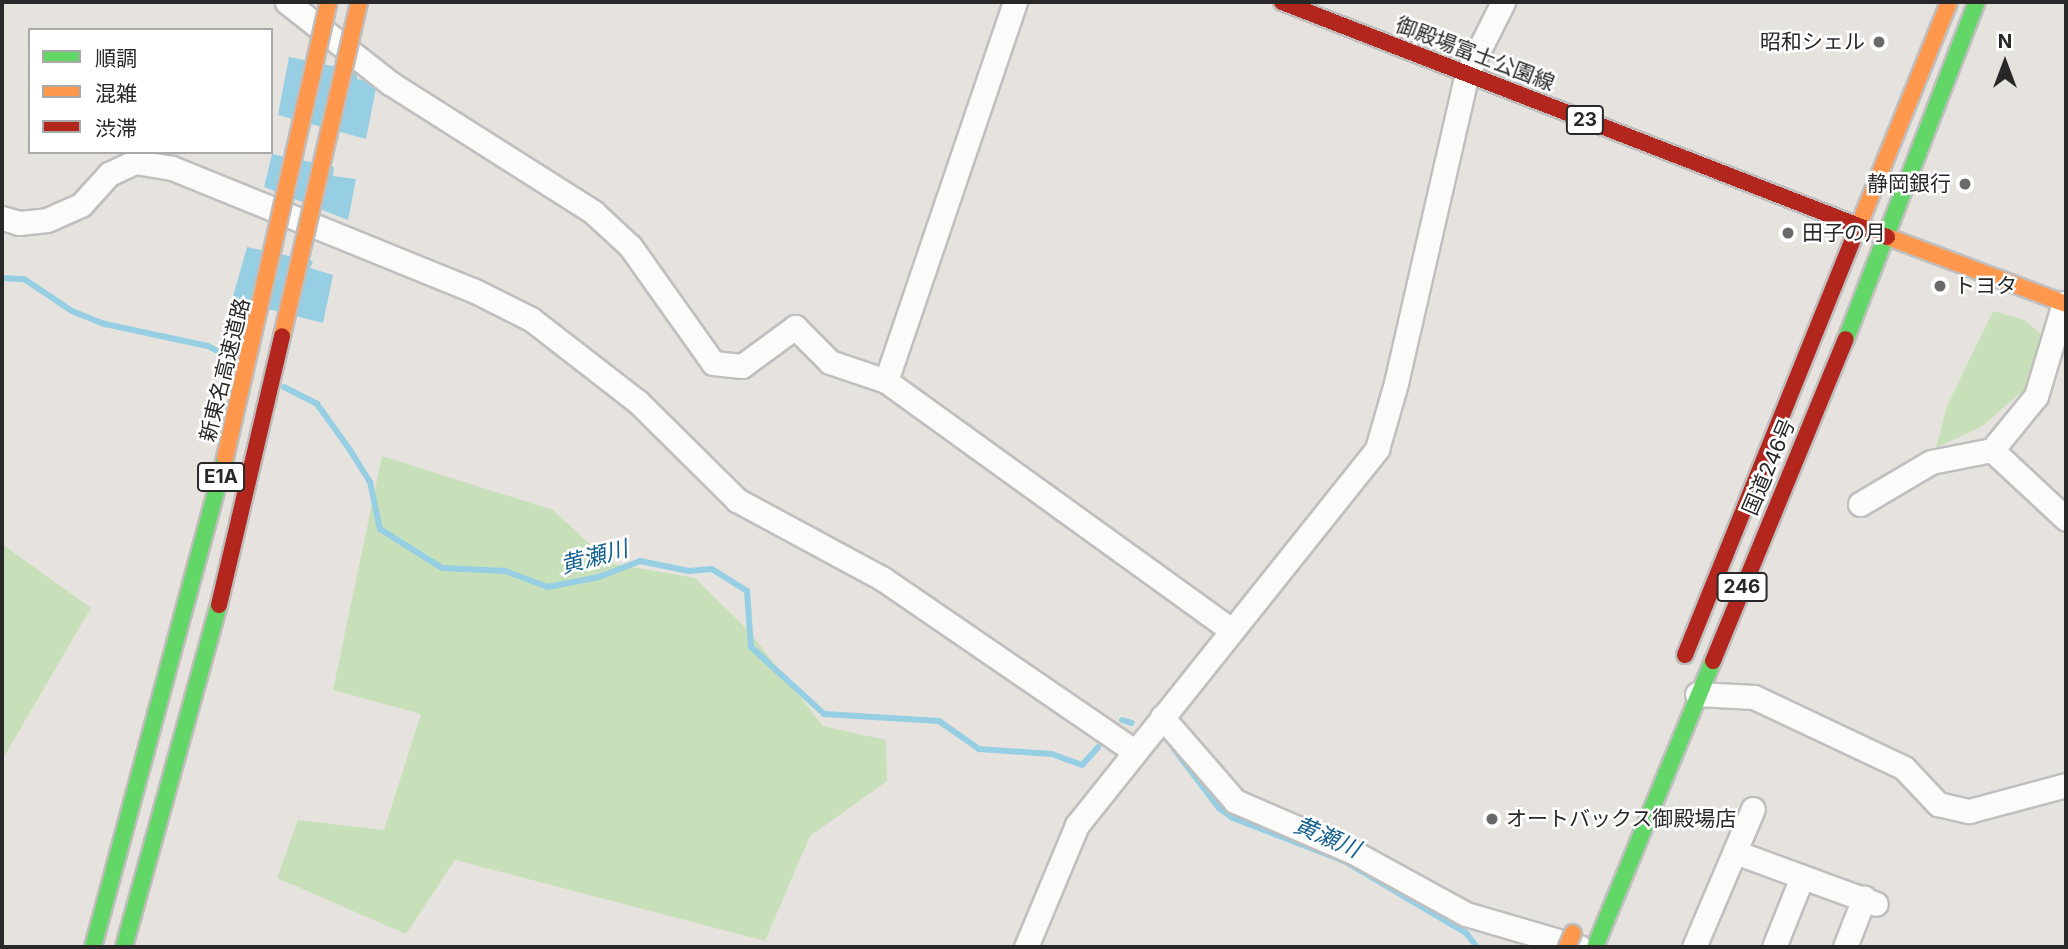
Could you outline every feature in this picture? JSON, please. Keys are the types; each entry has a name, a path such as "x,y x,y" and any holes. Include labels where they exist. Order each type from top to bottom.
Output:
{"main road":[{"name":"新東名高速道路","path":"93,947 240,403 329,2"},
{"name":"E1A","path":"124,947 205,665 359,2"},
{"name":"御殿場富士公園線","path":"1282,2 2065,303"},
{"name":"国道246号","path":"1681,666 1949,2"},
{"name":"国道246号","path":"1582,939 1698,694 1888,237 1977,2"}],"street":[{"path":"287,2 390,83 593,212 631,246 713,363 742,366 794,327 830,362 886,381 1231,630"},
{"path":"886,381 1015,2"},
{"path":"1026,947 1077,825 1133,751 1377,449 1396,383 1467,74 1503,2"},
{"path":"2,218 19,223 47,220 81,205 108,174 135,162 172,168 473,290 531,319 638,402 737,500 883,579 1133,751"},
{"path":"1860,504 1931,462 1992,450 2036,397 2065,303"},
{"path":"1992,450 2066,519"},
{"path":"1698,694 1754,697 1903,768 1938,804 1969,811 2066,785"},
{"path":"1162,717 1235,801 1353,852 1466,914 1582,939"},
{"path":"1694,947 1753,809"},
{"path":"1735,852 1870,901 1845,947"},
{"path":"1774,947 1802,877"}],"green space":[{"path":"1993,311 2024,320 2047,339 2032,383 1981,427 1936,448 1947,406"},
{"path":"382,456 553,510 610,563 695,578 748,630 823,726 886,740 887,781 810,836 765,941 455,860 406,934 277,878 298,820 384,830 421,714 333,690"},
{"path":"2,544 91,608 2,760"}],"water":[{"path":"289,57 357,71 357,79 377,83 366,139 278,115"},
{"path":"272,154 334,167 333,176 356,179 348,220 264,187"},
{"path":"247,247 313,261 310,268 333,275 323,323 232,300"}],"waterway":[{"name":"黄瀬川","path":"2,278 24,279 72,311 105,324 208,346 237,362"},
{"name":"黄瀬川","path":"284,387 317,404 350,450 370,482 380,529 442,568 505,571 548,587 599,577 640,561 689,571 712,569 747,591 751,647 824,714 939,721 979,749 1052,754 1082,765 1098,747"},
{"name":"黄瀬川","path":"1122,720 1132,723"},
{"name":"黄瀬川","path":"1174,749 1219,808 1233,818 1344,861 1466,933 1477,947"}],"traffic: fast":[{"path":"1846,339 1977,2"},
{"path":"93,947 225,458"},
{"path":"124,947 219,605"},
{"path":"1595,947 1713,661"}],"traffic: slow":[{"path":"225,458 329,2"},
{"path":"282,336 359,2"},
{"path":"1855,235 1949,2"},
{"path":"1888,237 2066,304"},
{"path":"1567,947 1573,933"}],"traffic: jam":[{"path":"1282,2 1887,237"},
{"path":"1685,655 1855,235"},
{"path":"219,605 282,336"},
{"path":"1713,661 1846,339"}],"place":[{"name":"昭和シェル","path":"1879,42"},
{"name":"静岡銀行","path":"1965,184"},
{"name":"田子の月","path":"1788,233"},
{"name":"トヨタ","path":"1940,286"},
{"name":"オートバックス御殿場店","path":"1492,819"}]}
